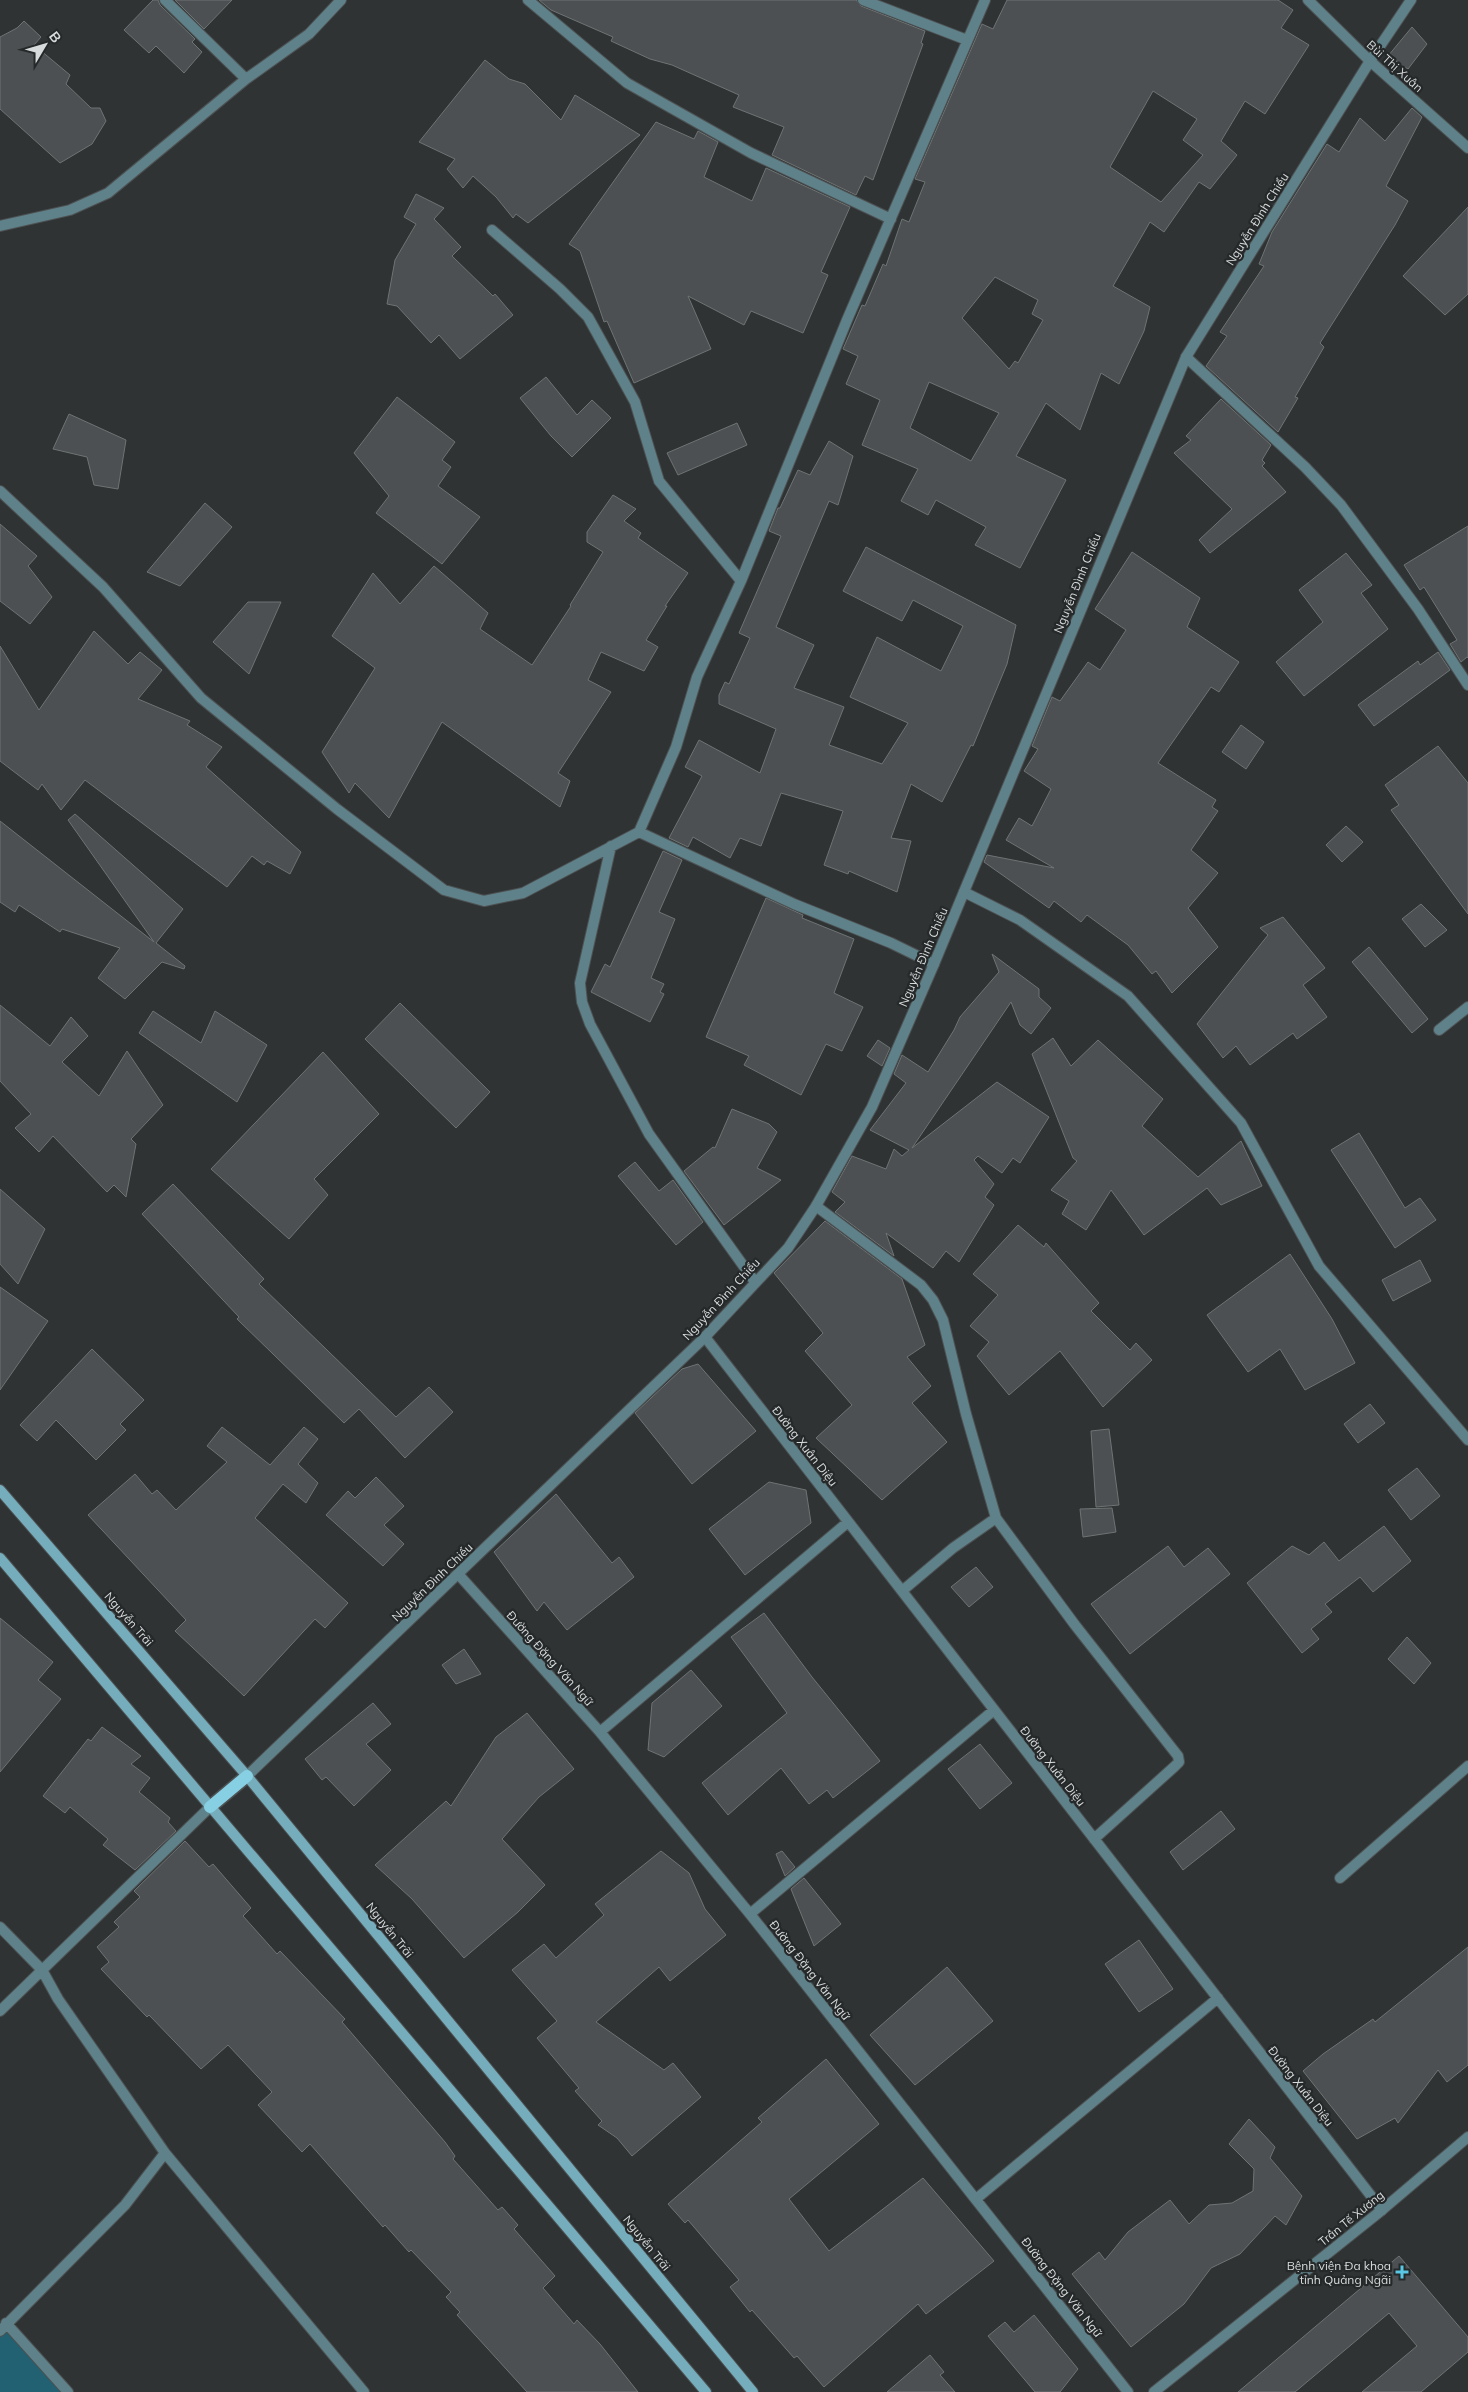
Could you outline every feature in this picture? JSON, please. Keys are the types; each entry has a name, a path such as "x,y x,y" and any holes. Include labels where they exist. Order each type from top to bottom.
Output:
{"main road":[{"name":"Nguyễn Trãi","path":"0,1490 247,1776 753,2392"},
{"path":"0,1558 706,2392"},
{"path":"210,1807 247,1776"}],"street":[{"path":"165,0 246,79"},
{"path":"0,226 70,210 108,193 246,79 309,34 340,0"},
{"path":"528,0 627,83 751,153 891,218"},
{"path":"863,0 967,40"},
{"path":"0,491 103,587 201,698 337,810 444,890 484,900 523,893 639,832 676,747 697,677 741,581 847,320 986,0"},
{"name":"Bùi Thị Xuân","path":"1308,0 1370,61 1468,148"},
{"name":"Nguyễn Đình Chiểu","path":"247,1776 705,1337 788,1248 816,1206 872,1107 934,964 1186,357 1370,61 1411,0"},
{"path":"492,230 560,289 588,317 634,402 659,481 741,581"},
{"path":"1186,357 1305,467 1341,505 1418,610 1468,685"},
{"path":"639,832 794,904 891,943 934,964"},
{"path":"611,846 580,983 582,1002 590,1024 649,1134 755,1282"},
{"path":"964,892 1020,920 1128,996 1241,1122 1319,1266 1468,1440"},
{"path":"1439,1030 1468,1007"},
{"path":"816,1206 921,1285 933,1300 943,1320 966,1414 996,1518 1075,1625 1178,1756 1179,1762 1174,1768 1094,1839"},
{"name":"Đường Xuân Diệu","path":"705,1337 1382,2210"},
{"path":"902,1591 953,1548 996,1518"},
{"path":"600,1732 848,1522"},
{"name":"Đường Đặng Văn Ngữ","path":"458,1575 600,1732 750,1914 1128,2392"},
{"path":"750,1914 994,1710"},
{"path":"1340,1878 1468,1766"},
{"path":"0,2011 210,1807"},
{"path":"0,1927 42,1970 58,1999 165,2153 364,2392"},
{"path":"976,2199 1218,1998"},
{"name":"Trần Tế Xương","path":"1154,2392 1382,2210 1468,2137"},
{"path":"68,2392 3,2327 125,2205 165,2153"}],"shaded area":[{"path":"6,2323 64,2392 0,2392 0,2328"}],"building":[{"path":"153,0 158,0 160,5 195,39 192,42 202,52 184,73 156,46 149,53 124,30"},
{"path":"175,0 232,0 204,29"},
{"path":"539,0 856,0 861,6 925,31 921,43 923,44 873,180 865,176 856,195 772,155 784,127 733,107 739,95 672,65 650,59 611,41 613,37 551,10"},
{"path":"1007,0 1278,0 1293,10 1281,28 1309,45 1265,114 1245,101 1221,141 1237,155 1210,189 1199,182 1164,232 1150,222 1113,286 1150,307 1144,331 1119,384 1101,373 1080,430 1046,403 1016,456 1066,480 1020,568 975,545 986,527 936,500 928,515 901,501 918,469 862,445 880,400 846,384 858,356 843,349 862,305 865,306 883,264 886,266 902,219 909,222 925,182 915,179 982,24 993,29","holes":["1153,91 1197,119 1183,140 1203,155 1161,202 1110,167","995,277 1038,300 1032,314 1043,320 1018,363 1015,361 1009,369 962,318","929,382 999,413 971,461 910,428"]},
{"path":"24,21 41,37 34,45 70,75 66,84 91,108 100,108 106,121 92,144 60,163 0,109 0,37 17,28"},
{"path":"1412,27 1427,44 1408,69 1388,56"},
{"path":"485,60 509,79 525,84 561,120 575,95 640,135 528,223 516,214 513,218 496,197 473,176 463,188 447,169 455,159 419,142"},
{"path":"1412,108 1422,117 1386,186 1408,201 1395,225 1320,343 1324,347 1295,397 1298,398 1278,432 1206,366 1227,336 1220,332 1264,266 1259,264 1272,232 1327,144 1339,152 1360,118 1385,141"},
{"path":"656,122 694,139 698,131 718,142 704,177 752,201 766,168 850,207 821,272 828,275 803,333 751,311 744,325 688,296 711,349 634,383 607,321 604,322 580,251 569,244"},
{"path":"416,194 444,208 434,219 461,247 452,256 493,296 495,294 513,315 460,359 439,335 431,343 397,306 387,304 395,260 416,224 404,217"},
{"path":"1468,207 1468,294 1445,315 1403,276"},
{"path":"546,377 577,415 592,400 611,418 572,457 551,436 520,398"},
{"path":"397,397 455,442 442,460 451,467 438,486 480,517 442,564 376,513 389,496 354,453"},
{"path":"1221,399 1271,445 1262,460 1265,463 1262,466 1286,492 1210,553 1199,540 1232,509 1174,453 1191,440 1186,436"},
{"path":"69,414 126,440 118,489 94,485 87,457 53,449"},
{"path":"737,423 747,445 678,475 667,453"},
{"path":"829,441 853,456 838,505 829,501 776,627 814,645 794,688 844,707 829,745 882,764 908,723 850,697 877,637 941,671 963,626 913,600 902,621 843,591 866,547 1016,625 1007,664 973,746 971,745 942,802 911,784 891,838 911,841 897,892 849,871 848,874 824,865 843,811 781,793 761,846 740,838 730,858 693,837 688,847 669,838 702,776 685,767 699,740 760,773 776,729 719,704 719,695 725,682 729,684 750,638 739,633 781,536 769,531 778,508 780,508 798,470 810,475"},
{"path":"613,495 636,509 624,521 641,533 638,538 688,573 665,606 667,606 646,640 658,647 644,671 601,652 588,680 611,692 558,773 570,781 560,807 442,722 389,818 355,783 349,793 322,752 375,668 332,636 373,573 400,604 434,566 488,613 480,629 532,665 571,606 603,552 587,542 587,532"},
{"path":"205,503 232,527 180,586 147,572"},
{"path":"0,524 37,556 28,566 52,597 30,624 0,601"},
{"path":"1468,526 1468,658 1461,662 1450,644 1457,640 1424,587 1420,590 1404,565"},
{"path":"1132,552 1200,598 1187,627 1239,662 1219,692 1211,687 1158,763 1216,800 1212,807 1218,811 1191,850 1218,873 1188,908 1218,947 1172,993 1156,971 1152,974 1128,945 1087,915 1081,922 1054,901 1049,908 984,862 987,855 1054,868 1006,840 1019,818 1032,826 1051,789 1024,771 1038,749 1032,746 1052,697 1060,701 1088,662 1100,670 1126,630 1095,609"},
{"path":"1346,553 1372,585 1361,593 1388,629 1304,696 1276,662 1323,622 1299,590"},
{"path":"248,602 281,602 249,674 213,642"},
{"path":"94,631 128,664 140,652 162,670 138,699 190,721 187,725 222,747 206,767 301,852 290,874 267,861 264,865 252,856 227,887 85,780 61,810 42,784 38,790 0,761 0,646 39,710"},
{"path":"1438,652 1450,670 1374,726 1358,705 1418,661 1420,665"},
{"path":"1241,725 1264,742 1246,769 1222,752"},
{"path":"1438,746 1468,783 1468,914 1391,810 1399,805 1385,785"},
{"path":"75,814 183,909 156,943 185,966 184,969 162,962 125,999 98,978 120,948 62,929 60,932 19,905 15,912 0,902 0,821 154,942 68,820"},
{"path":"1346,826 1363,842 1342,862 1326,845"},
{"path":"663,851 682,860 659,912 675,919 651,978 664,984 660,992 664,994 650,1022 591,992 605,964 610,967"},
{"path":"766,898 803,915 802,918 854,939 834,993 863,1007 842,1051 826,1044 801,1095 744,1065 749,1056 706,1037"},
{"path":"1421,904 1447,930 1425,947 1402,919"},
{"path":"1283,917 1325,968 1303,985 1327,1017 1297,1039 1293,1033 1250,1065 1236,1046 1223,1058 1197,1024 1268,935 1260,928"},
{"path":"1369,947 1428,1019 1412,1033 1352,962"},
{"path":"992,954 1039,989 1039,997 1051,1008 1031,1034 1020,1025 1011,1002 912,1148 997,1082 1049,1117 1020,1163 1013,1158 1002,1173 978,1156 974,1160 994,1184 985,1197 994,1205 959,1262 946,1251 933,1268 886,1233 894,1256 835,1212 845,1202 832,1192 852,1156 886,1169 894,1149 902,1156 909,1150 870,1130 906,1083 894,1074 902,1055 928,1072 960,1017 999,972"},
{"path":"400,1003 490,1092 456,1128 365,1039"},
{"path":"0,1005 50,1046 71,1017 88,1036 62,1062 99,1096 127,1051 163,1105 131,1139 136,1144 126,1197 114,1185 107,1192 53,1136 39,1152 15,1128 31,1114 0,1081"},
{"path":"153,1011 201,1043 215,1011 267,1045 237,1102 139,1033"},
{"path":"1053,1038 1071,1066 1098,1040 1163,1099 1142,1126 1198,1177 1241,1141 1262,1186 1221,1205 1207,1188 1144,1235 1111,1190 1086,1230 1062,1214 1069,1201 1051,1190 1077,1161 1073,1158 1032,1054"},
{"path":"878,1040 890,1048 882,1066 867,1056"},
{"path":"323,1052 379,1114 314,1179 328,1195 289,1239 211,1169"},
{"path":"732,1109 769,1124 777,1132 757,1168 781,1180 724,1225 684,1171 713,1147 715,1148"},
{"path":"1359,1133 1405,1208 1420,1198 1436,1220 1395,1248 1331,1150"},
{"path":"635,1162 659,1191 673,1180 703,1222 676,1245 618,1176"},
{"path":"173,1184 264,1279 259,1284 396,1417 429,1387 453,1412 405,1458 359,1409 344,1423 237,1319 239,1317 142,1214"},
{"path":"0,1189 45,1229 18,1284 0,1264"},
{"path":"825,1221 902,1279 925,1345 907,1357 931,1386 912,1403 947,1442 882,1500 816,1438 852,1405 805,1351 823,1333 774,1273"},
{"path":"1018,1225 1044,1247 1046,1243 1099,1303 1091,1311 1130,1350 1136,1343 1152,1360 1103,1407 1060,1351 1009,1395 977,1356 989,1342 970,1326 998,1295 973,1274"},
{"path":"1290,1254 1332,1319 1355,1363 1305,1390 1280,1349 1248,1372 1207,1315"},
{"path":"1420,1260 1431,1281 1393,1301 1382,1280"},
{"path":"0,1287 48,1321 0,1390"},
{"path":"92,1349 144,1400 120,1424 126,1430 96,1460 56,1420 37,1441 20,1425"},
{"path":"698,1364 756,1431 692,1484 635,1413 682,1369"},
{"path":"1370,1404 1385,1423 1358,1443 1344,1424"},
{"path":"222,1427 270,1465 304,1427 318,1439 298,1464 318,1483 306,1503 283,1484 255,1518 348,1603 325,1628 315,1619 244,1696 175,1631 186,1620 88,1515 135,1474 152,1494 157,1490 176,1510 227,1462 207,1446"},
{"path":"1109,1429 1119,1505 1096,1507 1091,1431"},
{"path":"1417,1468 1440,1496 1411,1520 1388,1490"},
{"path":"376,1477 404,1506 384,1525 404,1544 383,1566 326,1515 348,1491 355,1498"},
{"path":"769,1482 806,1490 811,1523 745,1575 709,1529"},
{"path":"556,1494 612,1563 619,1557 634,1577 567,1630 544,1602 537,1611 494,1552"},
{"path":"1112,1508 1116,1532 1083,1537 1080,1509"},
{"path":"1384,1526 1411,1561 1373,1592 1360,1577 1325,1604 1332,1612 1311,1629 1319,1639 1302,1653 1247,1583 1292,1546 1309,1555 1324,1542 1339,1561"},
{"path":"1168,1546 1184,1567 1208,1548 1230,1574 1130,1654 1091,1604"},
{"path":"976,1567 993,1587 969,1607 951,1587"},
{"path":"764,1613 812,1677 880,1761 833,1798 827,1790 809,1804 781,1768 728,1815 702,1783 787,1713 731,1637"},
{"path":"0,1618 53,1662 38,1680 61,1699 0,1772"},
{"path":"1407,1637 1431,1663 1414,1684 1388,1659"},
{"path":"464,1649 481,1674 456,1684 442,1665"},
{"path":"691,1670 722,1706 664,1757 648,1750 652,1703"},
{"path":"373,1703 391,1724 366,1744 391,1770 354,1806 326,1777 322,1780 305,1759"},
{"path":"527,1713 574,1769 539,1797 502,1839 545,1885 518,1912 464,1958 412,1899 375,1865 446,1801 451,1806 496,1737"},
{"path":"102,1727 141,1756 131,1764 150,1778 139,1792 170,1818 168,1822 176,1831 135,1870 103,1845 108,1839 70,1807 65,1813 43,1796 88,1739 91,1741"},
{"path":"980,1744 1012,1783 980,1809 948,1769"},
{"path":"1221,1811 1235,1829 1183,1870 1170,1852"},
{"path":"185,1841 209,1867 213,1864 251,1908 243,1916 277,1954 280,1951 345,2019 342,2022 445,2142 455,2156 453,2159 498,2210 502,2207 518,2225 514,2229 555,2276 543,2288 574,2324 577,2320 600,2344 638,2392 527,2392 457,2315 460,2312 446,2297 451,2292 411,2250 409,2252 385,2225 383,2227 310,2144 302,2152 258,2105 272,2092 228,2045 201,2069 101,1969 109,1962 97,1947 119,1927 114,1922 140,1897 134,1891"},
{"path":"661,1851 689,1873 705,1909 726,1935 670,1981 659,1967 596,2022 664,2070 673,2063 701,2097 632,2156 617,2138 598,2125 602,2121 575,2091 579,2088 537,2038 557,2021 512,1970 544,1944 556,1958 604,1915 595,1904"},
{"path":"782,1851 795,1867 785,1876 776,1854"},
{"path":"804,1878 841,1924 814,1946 791,1889"},
{"path":"1139,1940 1173,1989 1139,2012 1105,1964"},
{"path":"1468,1947 1468,2065 1447,2082 1438,2070 1398,2123 1395,2118 1357,2139 1303,2071 1323,2054 1373,2019 1375,2022"},
{"path":"947,1967 993,2021 915,2085 870,2035"},
{"path":"826,2059 879,2124 789,2199 829,2251 923,2178 994,2261 926,2314 918,2304 824,2387 797,2356 794,2358 752,2310 750,2312 730,2287 739,2280 688,2220 685,2223 668,2204 762,2122 758,2118"},
{"path":"1249,2119 1275,2147 1270,2158 1302,2196 1286,2225 1275,2216 1240,2254 1211,2268 1184,2304 1131,2347 1072,2274 1099,2252 1105,2260 1128,2232 1170,2200 1189,2224 1209,2205 1232,2203 1253,2191 1254,2169 1229,2144"},
{"path":"1399,2256 1468,2337 1468,2352 1421,2392 1362,2392 1417,2346 1389,2313 1295,2392 1238,2392"},
{"path":"1034,2315 1078,2369 1060,2392 1035,2392 988,2336 1005,2322 1014,2332"},
{"path":"930,2355 944,2372 940,2375 955,2392 887,2392"}],"place":[{"name":"Bệnh viện Đa khoa tỉnh Quảng Ngãi","path":"1402,2272"}]}
